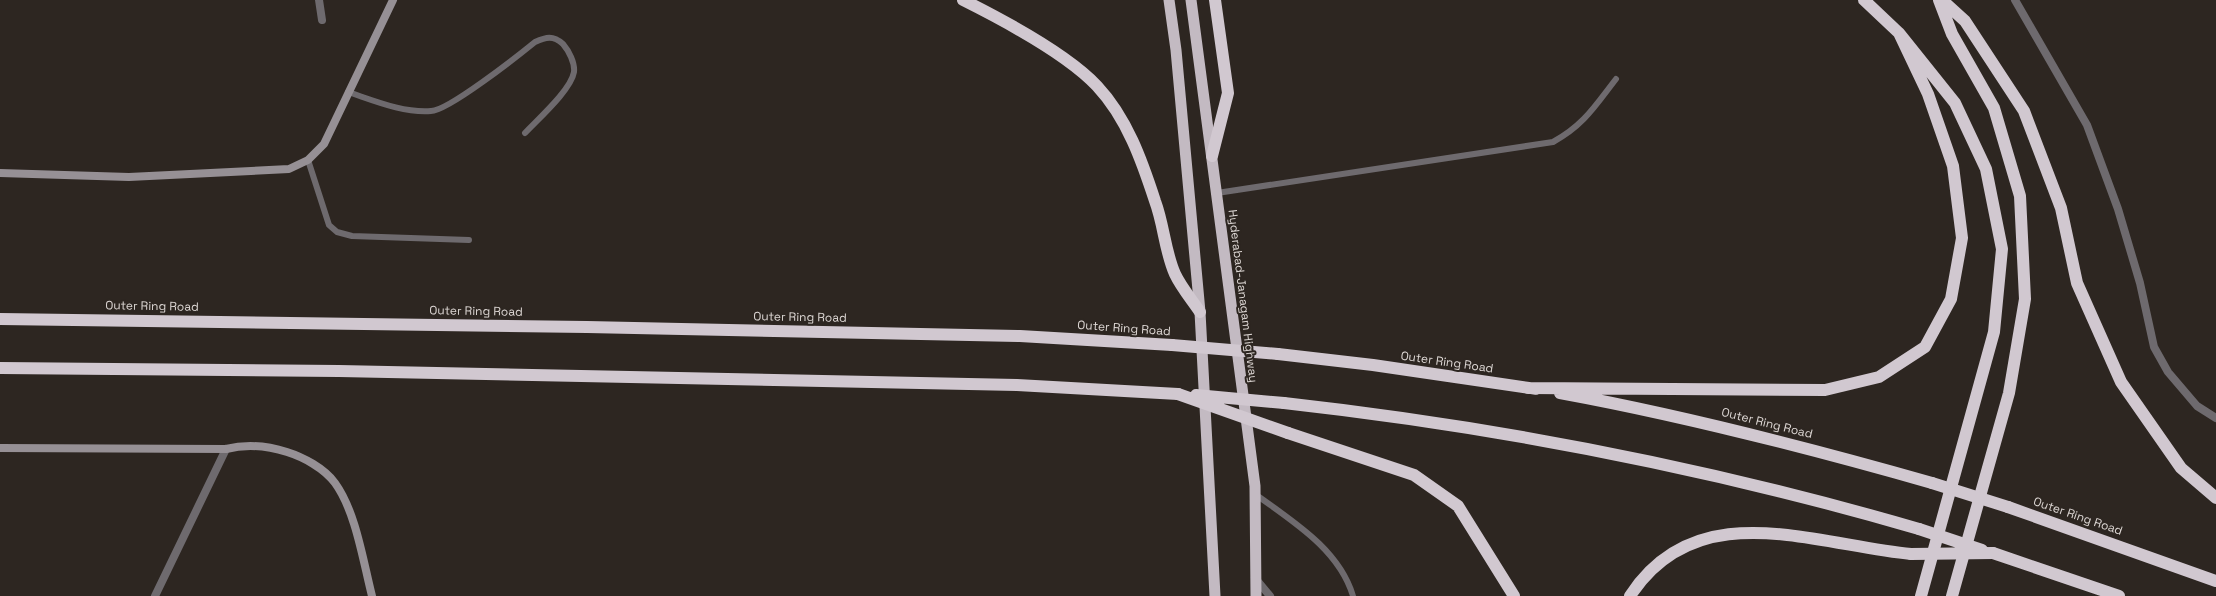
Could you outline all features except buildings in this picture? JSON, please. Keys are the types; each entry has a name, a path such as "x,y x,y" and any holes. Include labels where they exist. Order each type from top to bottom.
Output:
{"highway":[{"path":"962,0 990,14 1068,61 1097,86 1120,118 1139,155 1156,203 1175,274 1200,312"},
{"path":"1169,0 1176,50 1200,312 1214,595"},
{"name":"Hyderabad-Janagam Highway","path":"1191,0 1255,494 1256,596"},
{"path":"1212,156 1228,93 1215,0"},
{"path":"1864,0 1899,33 1955,104 1986,169 2002,248 1994,332 1921,596"},
{"path":"1939,0 1952,34 1994,108 2020,196 2025,299 2009,393 1952,596"},
{"path":"1942,0 1965,21 2024,111 2061,208 2077,283 2121,382 2181,468 2216,498"},
{"path":"1528,388 1726,388 1825,390 1879,376 1925,347 1951,299 1962,238 1953,166 1928,94 1899,33"},
{"name":"Outer Ring Road","path":"0,319 603,327 1020,336 1172,344 1372,365 1528,388 1720,426 1787,442 2008,506 2216,581"},
{"path":"0,368 347,371 1017,385 1178,394 1284,403 1442,424 1641,458 1775,489 1919,529 2119,596"},
{"path":"1178,394 1414,475 1458,506 1514,596"},
{"path":"1630,596 1642,580 1667,558 1706,538 1728,534 1751,532 1774,533 1911,554 1993,553"}],"main road":[{"path":"0,173 129,177 289,168 308,160 324,144 393,0"},
{"path":"0,448 226,449 238,446 281,450 306,458 334,482 349,510 372,596"}],"street":[{"path":"319,0 322,20"},
{"path":"2015,0 2087,125 2120,216 2140,283 2154,347 2168,372 2197,406 2216,418"},
{"path":"155,596 226,449"},
{"path":"1255,578 1270,596"}],"lane":[{"path":"348,92 385,105 416,111 433,112 446,107 535,42 547,36 557,39 566,48 572,59 574,72 570,81 558,97 525,133"},
{"path":"1217,193 1553,142 1572,131 1586,117 1616,79"},
{"path":"308,160 329,225 337,232 352,236 469,240"},
{"path":"1255,494 1313,537 1325,549 1350,586 1353,596"}]}
